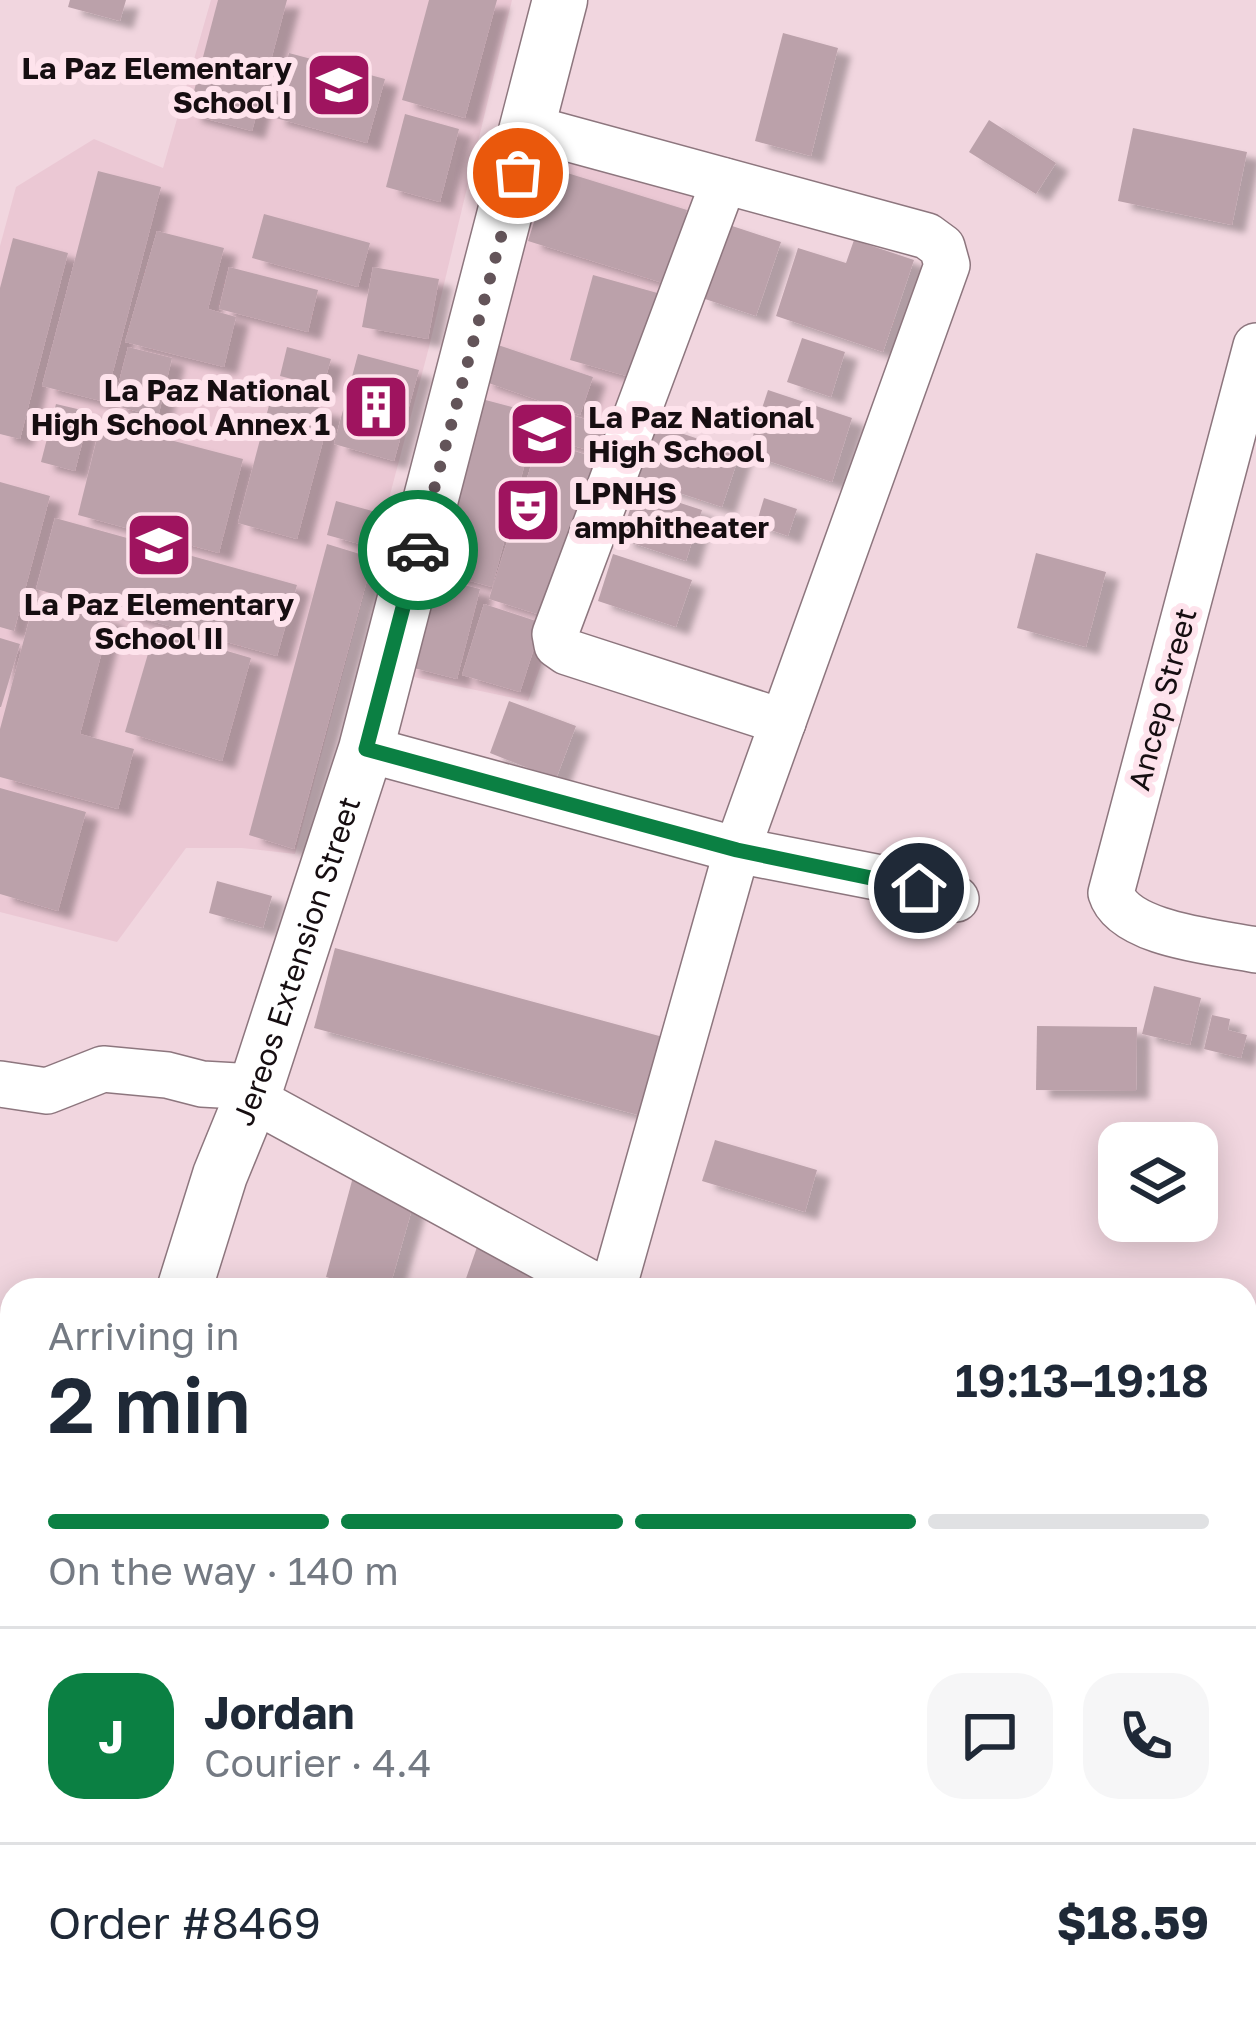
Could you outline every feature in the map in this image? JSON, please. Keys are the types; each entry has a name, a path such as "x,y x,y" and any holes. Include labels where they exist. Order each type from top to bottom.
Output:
{"street":[{"name":"Jereos Extension Street","path":"188,1278 366,749 560,0"},
{"path":"530,128 927,236 942,247 947,265 737,850 616,1278"},
{"path":"724,181 555,634 557,645 567,652 783,722"},
{"name":"Ancep Street","path":"1256,346 1111,893 1124,916 1156,929 1256,950"},
{"path":"366,749 737,850 956,898"},
{"path":"0,1084 47,1091 103,1069 167,1075 253,1092 583,1278"}],"shaded area":[{"name":"La Paz Elementary School II","path":"211,0 512,0 428,351 295,854 186,848 117,942 0,912 0,246 16,187 94,139 163,168"},
{"name":"La Paz National High School","path":"540,154 712,195 528,701 390,672"}],"building":[{"path":"70,0 126,0 120,21 68,7"},
{"path":"218,0 287,0 252,131 188,114"},
{"path":"429,0 497,0 465,118 402,100"},
{"path":"783,33 838,48 811,156 755,141"},
{"path":"289,53 385,79 367,143 272,117"},
{"path":"405,114 459,129 440,202 386,187"},
{"path":"989,120 1056,163 1036,194 969,152"},
{"path":"1133,128 1247,152 1232,225 1118,201"},
{"path":"551,168 687,210 666,284 528,241"},
{"path":"98,171 161,187 105,402 42,386"},
{"path":"264,214 370,243 358,287 252,258"},
{"path":"723,223 781,242 756,316 699,297"},
{"path":"157,231 224,248 208,309 236,317 224,367 125,342"},
{"path":"13,238 68,253 20,439 0,434 0,288"},
{"path":"854,240 914,260 883,352 776,316 798,248 846,263"},
{"path":"229,267 318,290 308,332 219,309"},
{"path":"373,267 439,279 428,339 362,327"},
{"path":"593,275 661,294 637,379 570,360"},
{"path":"802,338 845,352 831,397 787,382"},
{"path":"492,343 593,377 580,415 480,380"},
{"path":"128,347 172,358 158,417 113,405"},
{"path":"287,347 331,359 323,387 280,376"},
{"name":"La Paz National High School Annex 1","path":"358,354 419,370 394,461 334,444"},
{"path":"768,390 852,418 832,482 747,454"},
{"path":"272,394 331,411 297,539 238,523"},
{"path":"478,398 538,414 492,587 431,570"},
{"path":"56,404 90,412 75,471 41,462"},
{"path":"564,413 610,426 602,454 556,441"},
{"path":"101,422 243,459 219,553 78,515"},
{"path":"651,423 740,453 722,507 634,478"},
{"path":"539,440 600,459 550,618 489,599"},
{"path":"0,482 50,496 14,631 0,627"},
{"path":"637,489 702,510 686,561 620,539"},
{"path":"764,498 797,509 788,536 756,525"},
{"path":"336,501 383,514 374,548 327,535"},
{"path":"55,518 297,585 277,656 36,589"},
{"path":"327,544 373,558 294,849 249,835"},
{"path":"1036,553 1106,572 1086,647 1017,628"},
{"path":"613,554 692,580 676,627 598,601"},
{"path":"429,576 480,589 457,679 406,666"},
{"path":"35,598 111,618 80,734 134,749 118,809 0,777 0,729"},
{"path":"484,604 542,623 520,692 462,675"},
{"path":"155,630 251,658 222,761 125,732"},
{"path":"0,638 20,644 1,707 0,707"},
{"path":"509,701 576,726 556,779 490,753"},
{"path":"0,788 86,812 58,911 0,894"},
{"path":"217,881 272,896 263,928 209,913"},
{"path":"335,948 663,1037 642,1116 314,1028"},
{"path":"1154,986 1201,998 1190,1045 1142,1034"},
{"path":"1212,1015 1230,1019 1228,1030 1247,1035 1241,1058 1204,1049"},
{"path":"1037,1026 1137,1027 1136,1091 1036,1090"},
{"path":"715,1140 817,1170 805,1212 702,1181"},
{"path":"353,1177 416,1195 392,1278 326,1277"},
{"path":"477,1247 563,1277 563,1278 466,1278"}],"way so far":[{"path":"418,550 518,173"}],"place":[{"name":"La Paz Elementary School I","path":"339,85"},
{"name":"La Paz National High School Annex 1","path":"376,407"},
{"name":"La Paz National High School","path":"542,434"},
{"name":"LPNHS amphitheater","path":"528,510"},
{"name":"La Paz Elementary School II","path":"159,545"}],"route":[{"path":"418,550 366,749 737,850 919,888"}]}
